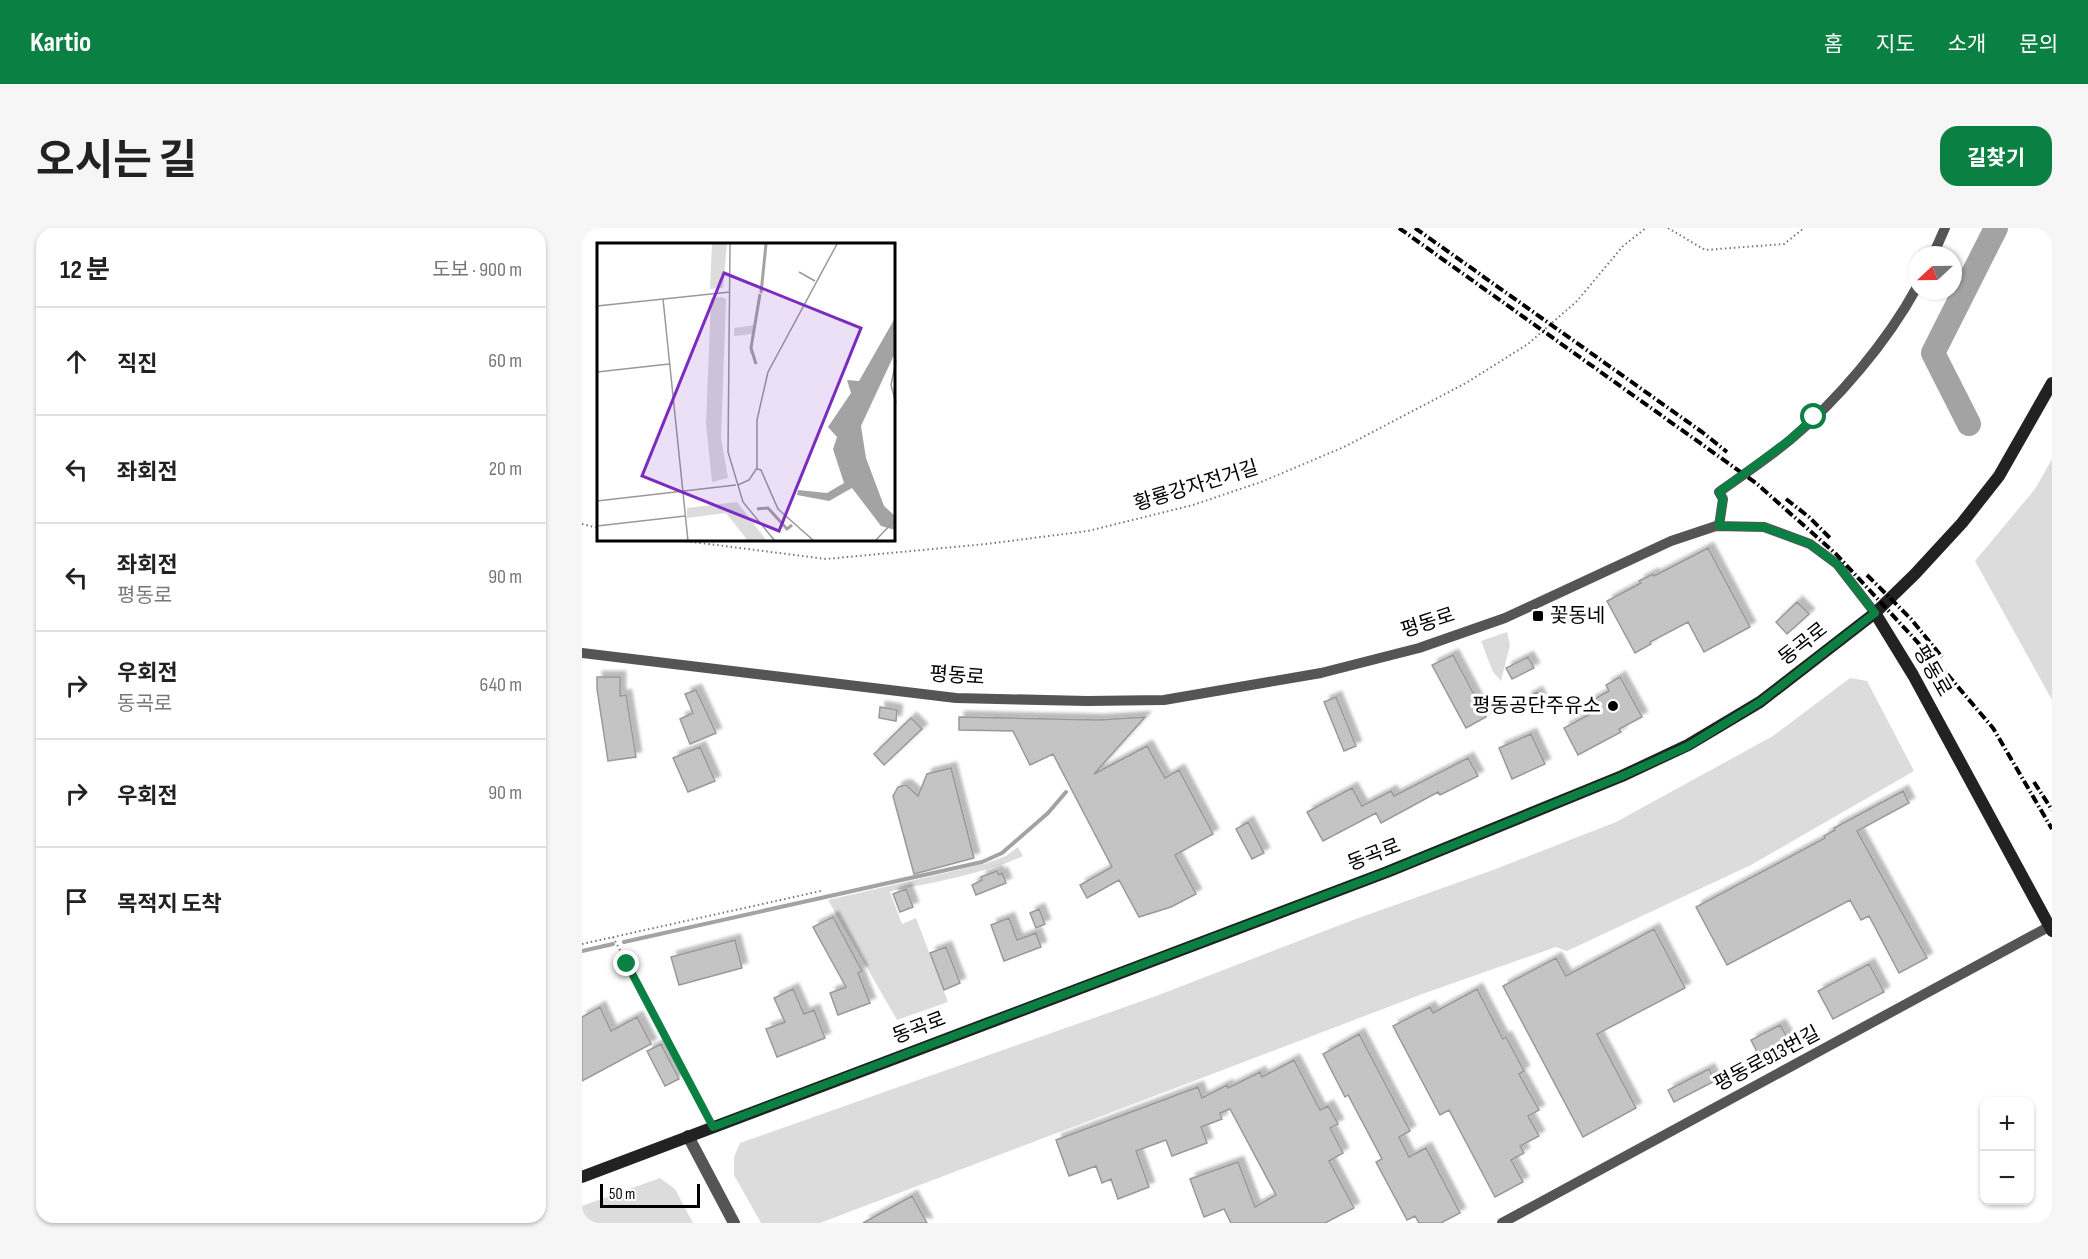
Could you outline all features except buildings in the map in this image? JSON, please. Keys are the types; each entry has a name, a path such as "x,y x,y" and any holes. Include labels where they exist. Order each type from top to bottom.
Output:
{"main road":[{"name":"동곡로","path":"582,1177 1387,872 1622,776 1688,746 1760,702 1875,613 1915,574 1999,476 2052,383"},
{"name":"평동로","path":"1875,613 1913,675 2051,927"}],"street":[{"path":"1937,246 1945,228"},
{"path":"1719,526 1723,499 1719,492 1790,440 1832,399 1872,353 1908,300"},
{"name":"평동로","path":"582,653 956,698 1087,701 1164,699 1321,673 1419,648 1505,618 1671,541 1719,526 1764,527 1810,544 1837,564 1875,613"},
{"name":"평동로913번길","path":"1502,1223 2051,927"},
{"path":"688,1136 734,1223"}],"path":[{"name":"황룡강자전거길","path":"693,542 826,559 986,544 1088,531 1193,505 1261,482 1344,447 1466,383 1528,344 1577,301 1623,246 1646,228"},
{"path":"1668,228 1705,250 1784,244 1804,228"},
{"path":"582,524 597,528"},
{"path":"582,944 821,891"},
{"path":"613,937 713,1127"}],"shaded area":[{"path":"2052,459 2052,700 1975,561 2035,489"},
{"path":"1507,632 1510,645 1501,681 1493,672 1481,641"},
{"path":"1850,678 1867,681 1914,771 1751,865 1567,951 1556,947 1425,993 820,1223 761,1223 734,1175 734,1157 740,1143 1156,996 1616,822 1773,736"},
{"path":"1018,847 1023,856 1001,865 890,892 902,924 916,918 948,1002 897,1020 828,900 984,864 1006,856"},
{"path":"660,1178 675,1189 693,1223 582,1223 582,1206"}],"waterway":[{"path":"1969,424 1933,353 1996,228"},
{"path":"624,942 982,862 1002,853 1048,813 1066,792"},
{"path":"582,951 613,944"}],"railway":[{"path":"1399,228 1756,483 1836,554 1947,674 1993,728 2052,829"},
{"path":"1415,228 1727,452"},
{"path":"1786,499 1809,517 1831,539"},
{"path":"1867,575 1911,619 1942,657"},
{"path":"2034,782 2052,810"}],"place":[{"name":"꽃동네","path":"1538,616"},
{"name":"평동공단주유소","path":"1613,706"}],"route":[{"path":"627,964 713,1127 1387,872 1622,776 1688,746 1760,702 1875,613 1847,574 1810,544 1764,527 1719,526 1723,499 1719,492 1790,440 1814,417"}]}
